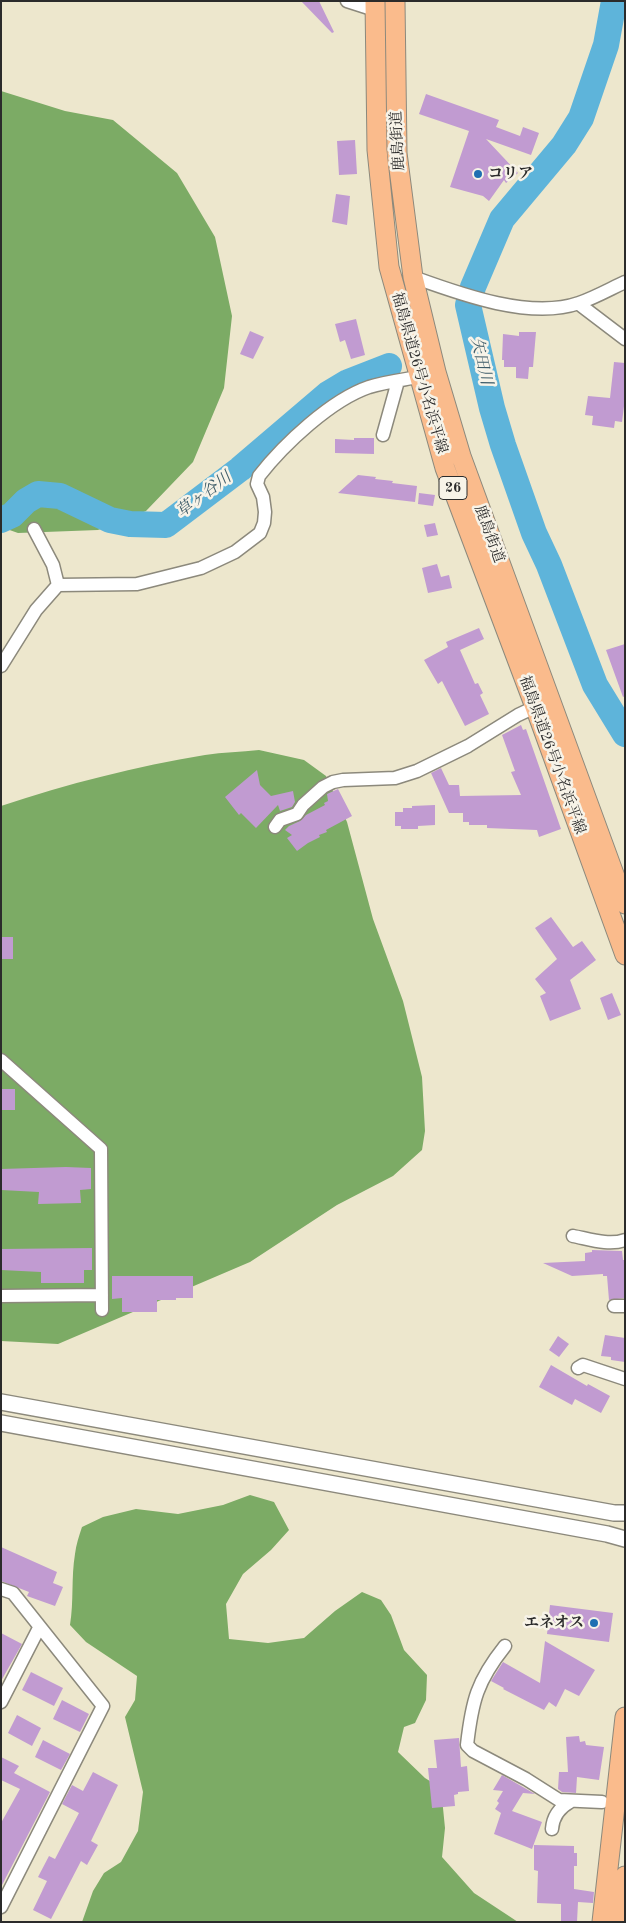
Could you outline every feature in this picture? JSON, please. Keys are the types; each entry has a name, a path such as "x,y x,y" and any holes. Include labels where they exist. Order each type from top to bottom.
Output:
{"main road":[{"name":"鹿島街道","path":"395,1 397,153 413,277 436,372 461,456 625,904"},
{"name":"福島県道26号小名浜平線","path":"375,5 376,150 389,267 418,377 445,468 625,954"},
{"path":"602,1922 625,1716"},
{"path":"620,1922 625,1876"}],"street":[{"path":"347,1 375,5"},
{"path":"413,277 461,293 510,306 532,308 552,308 579,304 623,285"},
{"path":"579,304 625,339"},
{"path":"1,666 36,610 58,585 137,584 200,568 235,552 260,533 264,523 263,497 257,484 259,476 296,436 340,402 371,387 418,377"},
{"path":"383,435 398,381"},
{"path":"34,529 53,566 58,585"},
{"path":"275,827 280,820 297,814 303,805 323,787 333,782 396,778 418,771 468,746 518,715 535,707"},
{"path":"1,1060 101,1149 102,1310"},
{"path":"573,1236 609,1243 618,1243 625,1240"},
{"path":"1,1296 102,1295"},
{"path":"578,1368 583,1365 625,1379"},
{"path":"1,1402 614,1513 625,1513"},
{"path":"1,1423 625,1539"},
{"path":"1,1589 13,1594 103,1706 1,1906"},
{"path":"1,1702 39,1628"},
{"path":"505,1646 482,1677 472,1706 468,1745 473,1751 565,1801"},
{"path":"463,1740 471,1722"},
{"path":"477,1763 501,1766"},
{"path":"537,1798 553,1802 602,1802"},
{"path":"552,1829 554,1816 565,1801"}],"green space":[{"path":"1,91 65,111 113,120 177,173 215,237 232,316 224,388 193,462 146,511 98,530 18,533 1,527"},
{"path":"259,750 304,760 326,776 347,822 373,919 403,1001 422,1077 425,1131 422,1150 393,1176 337,1205 250,1262 58,1344 1,1341 1,806 51,790 128,770 179,759"},
{"path":"250,1495 274,1502 289,1530 271,1550 243,1574 226,1604 229,1639 268,1643 304,1638 335,1611 362,1592 381,1600 391,1615 404,1650 427,1675 426,1700 415,1723 404,1727 398,1752 425,1778 441,1788 445,1828 442,1857 474,1893 518,1922 82,1922 93,1891 104,1873 121,1862 138,1831 143,1792 125,1717 135,1700 137,1676 86,1642 70,1625 74,1563 82,1527 103,1517 136,1509 178,1514 223,1505"}],"building":[{"path":"301,1 319,1 334,32 332,33"},
{"path":"426,94 499,120 496,127 520,136 523,127 539,133 531,155 486,139 518,173 506,183 504,180 489,201 483,196 450,187 469,131 419,114"},
{"path":"355,140 357,174 339,175 337,141"},
{"path":"336,194 350,196 347,225 332,222"},
{"path":"356,319 365,355 351,359 345,340 340,342 335,324"},
{"path":"250,331 264,337 253,359 240,354"},
{"path":"519,332 536,332 533,367 529,367 528,379 516,378 516,367 504,367 504,360 502,360 503,334 519,336"},
{"path":"614,362 625,363 625,398 622,422 615,421 614,428 592,425 593,416 585,415 588,396 610,398"},
{"path":"354,438 374,438 374,454 335,453 335,439 354,440"},
{"path":"358,475 393,481 392,483 417,486 415,502 338,493"},
{"path":"419,493 435,495 433,506 418,504"},
{"path":"435,523 438,535 427,537 424,525"},
{"path":"437,564 441,577 449,575 452,588 428,593 422,568"},
{"path":"479,628 484,639 460,650 475,684 478,683 483,693 480,695 489,714 465,726 442,681 438,684 424,660 448,647 446,642"},
{"path":"625,644 625,696 623,697 606,650"},
{"path":"521,725 523,730 526,729 561,829 539,837 537,830 487,828 487,825 469,825 469,822 463,822 463,813 449,813 431,773 441,768 449,785 459,785 460,796 521,795 511,772 515,771 502,735"},
{"path":"257,770 260,785 271,796 293,791 295,802 292,807 280,811 278,805 256,828 241,813 239,815 225,797"},
{"path":"338,789 352,816 326,830 327,832 319,835 320,837 297,851 287,838 292,835 285,830 306,815 325,805 324,803 328,801 327,794"},
{"path":"435,805 435,825 418,826 418,829 401,829 401,826 395,826 395,812 403,812 403,808 412,808 412,806"},
{"path":"551,917 573,947 582,941 596,960 570,980 581,1009 550,1021 540,996 546,993 535,979 557,959 535,928"},
{"path":"1,937 13,937 13,959 1,959"},
{"path":"612,993 621,1015 608,1020 600,998"},
{"path":"1,1089 15,1089 15,1110 1,1110"},
{"path":"91,1168 91,1189 80,1190 81,1203 38,1204 39,1192 1,1190 1,1169"},
{"path":"92,1248 92,1270 84,1270 84,1283 41,1283 41,1272 1,1270 1,1249"},
{"path":"592,1250 622,1251 623,1260 625,1260 625,1298 609,1300 607,1276 603,1276 603,1274 572,1276 543,1263 585,1261 585,1253 592,1252"},
{"path":"112,1276 193,1276 193,1298 157,1300 157,1312 122,1312 122,1298 112,1299"},
{"path":"605,1335 625,1338 625,1362 601,1356"},
{"path":"558,1336 569,1344 559,1357 549,1350"},
{"path":"551,1365 587,1386 588,1384 610,1396 601,1413 575,1399 572,1405 539,1387"},
{"path":"1,1547 57,1572 53,1583 63,1587 55,1606 27,1596 29,1592 1,1581"},
{"path":"550,1605 613,1613 609,1642 547,1634"},
{"path":"1,1633 22,1644 1,1681"},
{"path":"545,1641 595,1670 579,1696 565,1689 556,1707 549,1702 544,1710 491,1681 503,1662 540,1683"},
{"path":"31,1672 63,1688 54,1706 22,1690"},
{"path":"62,1700 89,1714 80,1732 53,1719"},
{"path":"17,1715 41,1728 32,1746 8,1733"},
{"path":"579,1736 580,1742 585,1741 586,1745 604,1747 599,1780 577,1777 576,1793 562,1792 558,1789 559,1772 568,1772 566,1737"},
{"path":"459,1738 461,1767 467,1766 469,1791 458,1792 458,1794 454,1795 455,1806 432,1808 428,1768 437,1768 434,1740"},
{"path":"43,1740 70,1754 61,1770 35,1757"},
{"path":"1,1757 19,1766 14,1773 50,1792 1,1887 1,1823 20,1789 1,1780"},
{"path":"93,1772 118,1785 91,1841 98,1845 87,1865 81,1861 51,1919 33,1910 47,1881 38,1877 49,1856 55,1859 79,1813 62,1804 72,1785 83,1791"},
{"path":"502,1775 535,1794 523,1793 512,1811 542,1822 532,1849 494,1834 501,1813 495,1809 503,1791 493,1790"},
{"path":"534,1845 574,1846 574,1853 577,1853 577,1866 574,1866 574,1889 594,1892 593,1903 578,1902 577,1922 561,1922 561,1904 537,1903 538,1871 534,1870"}],"waterway":[{"name":"矢田川","path":"614,1 606,45 581,118 564,145 502,219 473,287 468,305 492,408 534,533 549,565 595,685 625,734"},
{"name":"草ヶ谷川","path":"1,520 12,515 26,501 38,494 60,496 110,520 130,524 166,525 240,469 328,394 348,382 389,366"}],"place":[{"name":"コリア","path":"478,174"},
{"name":"エネオス","path":"594,1623"}]}
